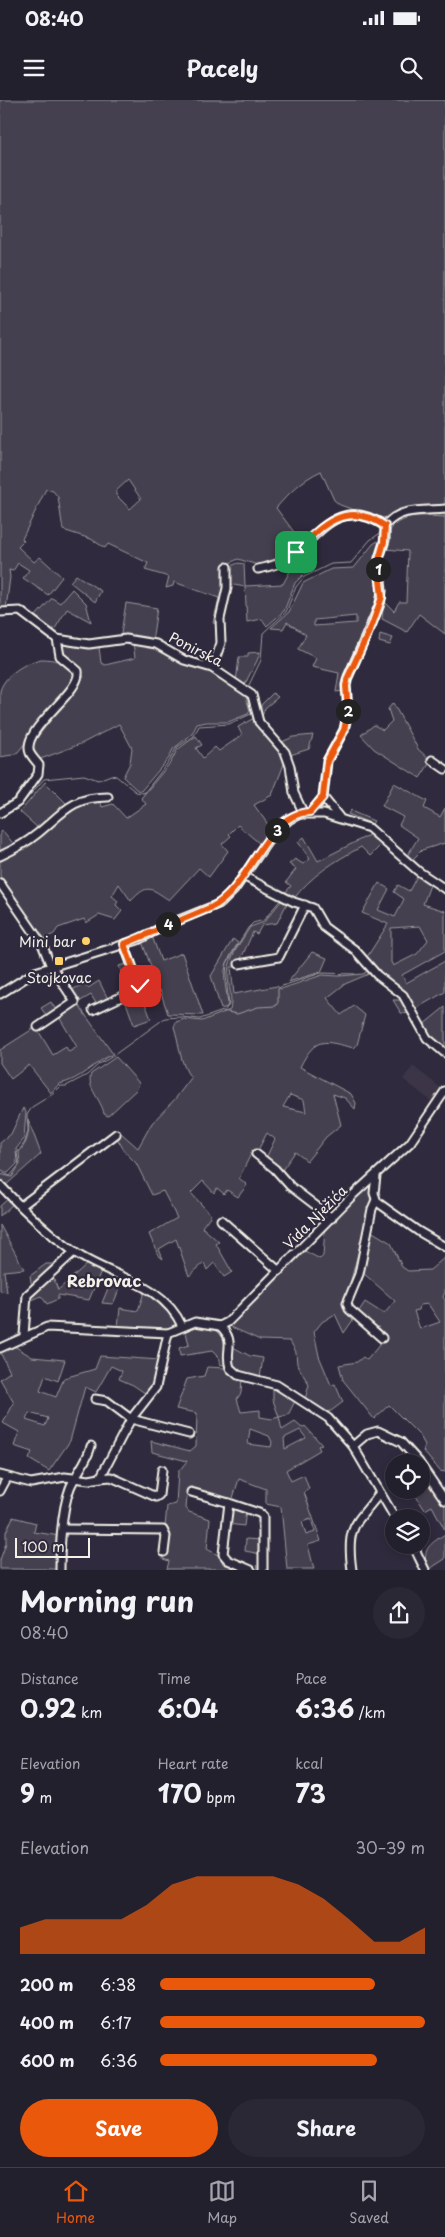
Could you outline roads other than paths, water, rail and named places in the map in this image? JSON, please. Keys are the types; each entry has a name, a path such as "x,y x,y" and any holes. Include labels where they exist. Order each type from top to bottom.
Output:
{"street":[{"path":"310,812 323,797 327,761 343,734 347,718 346,681 372,625 382,597 378,563 384,530 393,519 419,510 445,509"},
{"path":"258,569 291,557 323,526 336,518 354,514 375,520 384,530"},
{"path":"212,668 221,643 220,619 227,588 227,567"},
{"name":"Ponirska","path":"0,612 20,611 57,639 96,645 126,639 156,644 184,660 212,668 247,691 256,704 259,722 285,752 290,766 294,793 302,810 300,814"},
{"path":"0,813 17,803 38,774 39,765 30,753 29,744 42,722 77,681 78,671 60,656 57,639"},
{"path":"432,760 445,769"},
{"path":"0,856 30,840 66,808 93,798 108,797"},
{"path":"323,797 339,817"},
{"path":"0,994 28,976 52,966 124,944 217,905 228,896 272,834 290,819 300,814 310,812 339,817 374,832 418,871 445,889"},
{"path":"243,876 294,902 315,909 324,927 355,950 378,975 403,995 427,1038 445,1053"},
{"path":"0,883 42,944 52,966 75,1003 38,1027"},
{"path":"239,964 279,956 305,905"},
{"path":"93,1010 140,988 124,944"},
{"name":"Vida Nježića","path":"220,1326 228,1322 410,1143 445,1091"},
{"path":"21,1206 116,1134"},
{"path":"256,1154 290,1186 332,1218"},
{"path":"376,1176 376,1200 372,1209 359,1274 347,1303 349,1309 382,1338"},
{"path":"0,1185 74,1252 158,1295 178,1316 182,1326"},
{"path":"376,1200 418,1231 445,1247"},
{"path":"220,1220 279,1271"},
{"path":"24,1335 27,1295 74,1252"},
{"path":"0,1348 24,1335 51,1326 168,1333 195,1322 220,1326 226,1331"},
{"path":"228,1322 226,1331 230,1343 228,1363 233,1371 238,1375 266,1381 305,1402 328,1418 353,1446 379,1494 390,1509"},
{"path":"100,1478 131,1419 156,1387 168,1333"},
{"path":"95,1398 107,1401 131,1419 189,1434"},
{"path":"353,1446 367,1434 378,1431 401,1442 411,1454"},
{"path":"60,1570 66,1499 74,1479 87,1460 91,1446"},
{"path":"0,1492 3,1476 31,1483 65,1477 74,1479 111,1478 156,1497 159,1495 162,1470"},
{"path":"430,1478 445,1500"},
{"path":"191,1492 260,1513 263,1516 263,1570"},
{"path":"352,1570 349,1545 350,1531 379,1494"},
{"path":"229,1503 223,1554 228,1560 251,1570"},
{"path":"63,1528 163,1530 166,1536 164,1552"},
{"path":"417,1554 425,1570"}],"waterway":[{"path":"388,529 407,517 445,517"},
{"path":"248,687 261,660 263,633 286,612 296,587 304,577 331,564 351,563 370,540 382,532"},
{"path":"5,814 18,809 44,779 84,775 98,780 111,775 116,776 136,792 144,793 170,760 176,748 194,736 199,726 229,724 251,714 252,709 247,696"},
{"path":"225,1010 229,1005 226,976 227,963 248,928 253,923 264,920 281,899"},
{"path":"0,1171 10,1176 19,1165 17,1153 25,1142 28,1130 27,1115 32,1107 53,1094 61,1086 66,1086 87,1075 99,1064 165,1018 200,1019 223,1011 237,1014 258,1007 276,1006 278,1002 278,989 282,986 321,973 355,974"}],"place":[{"name":"Mini bar","path":"86,941"},
{"name":"Stojkovac","path":"59,961"}],"district":[{"name":"Rebrovac","path":"104,1280"}]}
